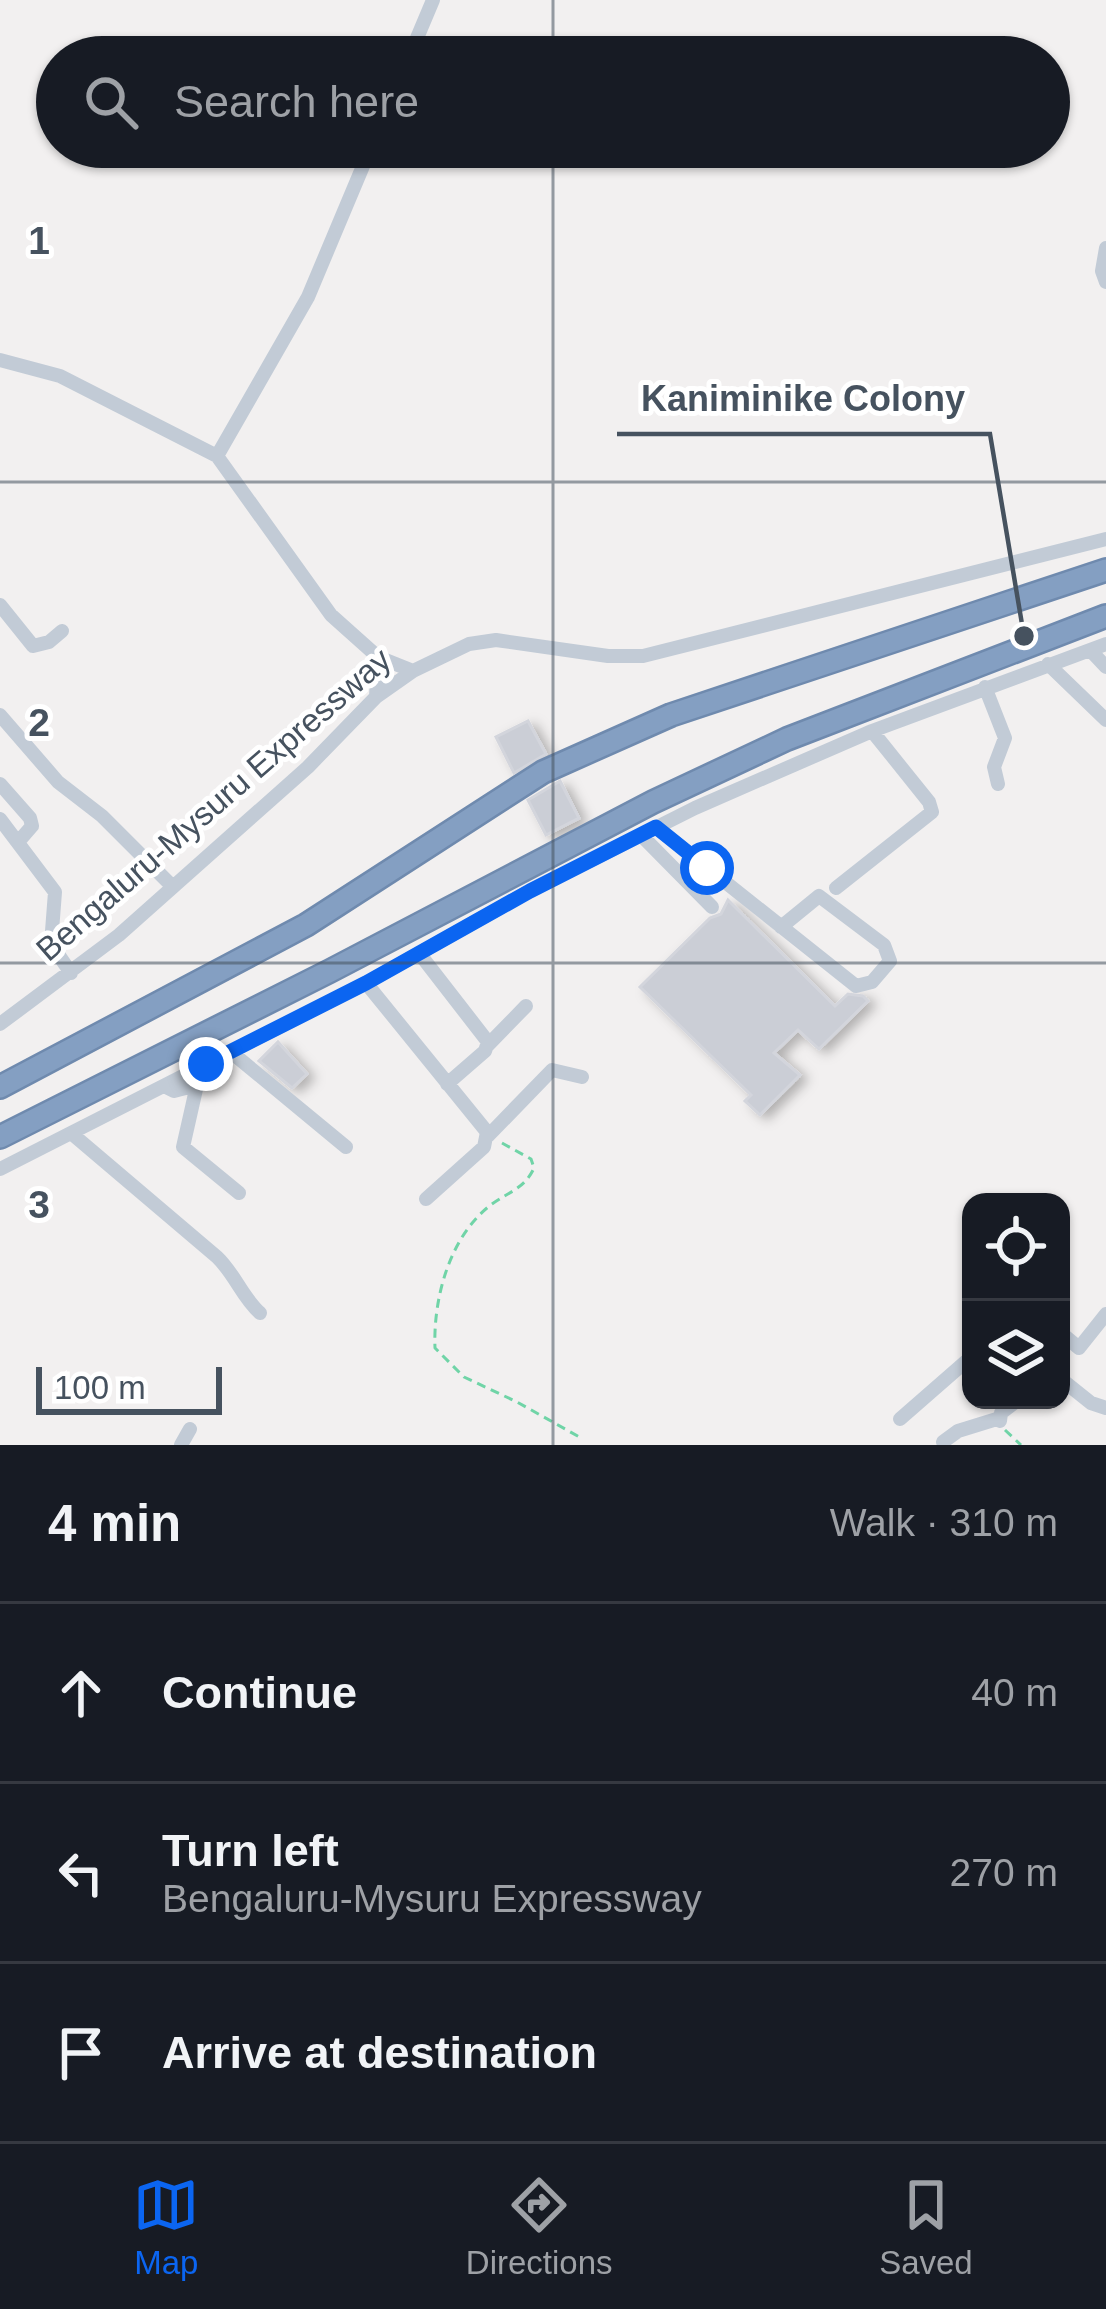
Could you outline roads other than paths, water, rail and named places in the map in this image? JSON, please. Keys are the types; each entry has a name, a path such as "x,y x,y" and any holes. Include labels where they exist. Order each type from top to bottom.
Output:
{"highway":[{"path":"0,1087 306,925 543,772 671,715 1106,570"},
{"path":"0,1137 653,802 787,739 1106,616"}],"street":[{"path":"418,36 433,0"},
{"path":"217,456 308,296 362,168"},
{"path":"1106,248 1102,271 1106,282"},
{"path":"0,360 60,376 217,456 331,615 378,657 413,670"},
{"name":"Bengaluru-Mysuru Expressway","path":"0,1024 71,974 173,887 308,766 376,697 413,670 469,644 496,640 608,656 643,656 1106,539"},
{"path":"0,605 33,646 49,642 62,631"},
{"path":"0,1169 366,983 649,831 872,731 1106,644"},
{"path":"1090,650 1106,667"},
{"path":"376,697 378,657"},
{"path":"1048,664 1106,720"},
{"path":"985,687 1006,738 994,765 998,784"},
{"path":"0,715 58,782 173,887"},
{"path":"836,888 932,812 872,731"},
{"path":"0,784 30,818 32,826 19,841"},
{"path":"0,819 56,892 51,944 71,974"},
{"path":"649,831 712,907"},
{"path":"649,831 856,986 872,982 890,961 877,938 819,896 782,927"},
{"path":"419,953 488,1045"},
{"path":"366,983 488,1136"},
{"path":"447,1084 526,1006"},
{"path":"231,1052 346,1147"},
{"path":"426,1199 484,1147 488,1136 552,1070 582,1077"},
{"path":"164,1086 174,1091 197,1085 184,1150 239,1193"},
{"path":"71,1133 217,1257 233,1273 249,1304 260,1312"},
{"path":"1070,1340 1079,1348 1106,1314"},
{"path":"900,1419 962,1365"},
{"path":"1070,1386 1106,1408"},
{"path":"944,1442 958,1431 1000,1419 1009,1409"},
{"path":"181,1445 190,1429"}],"place":[{"name":"Kaniminike Colony","path":"1024,636"}]}
